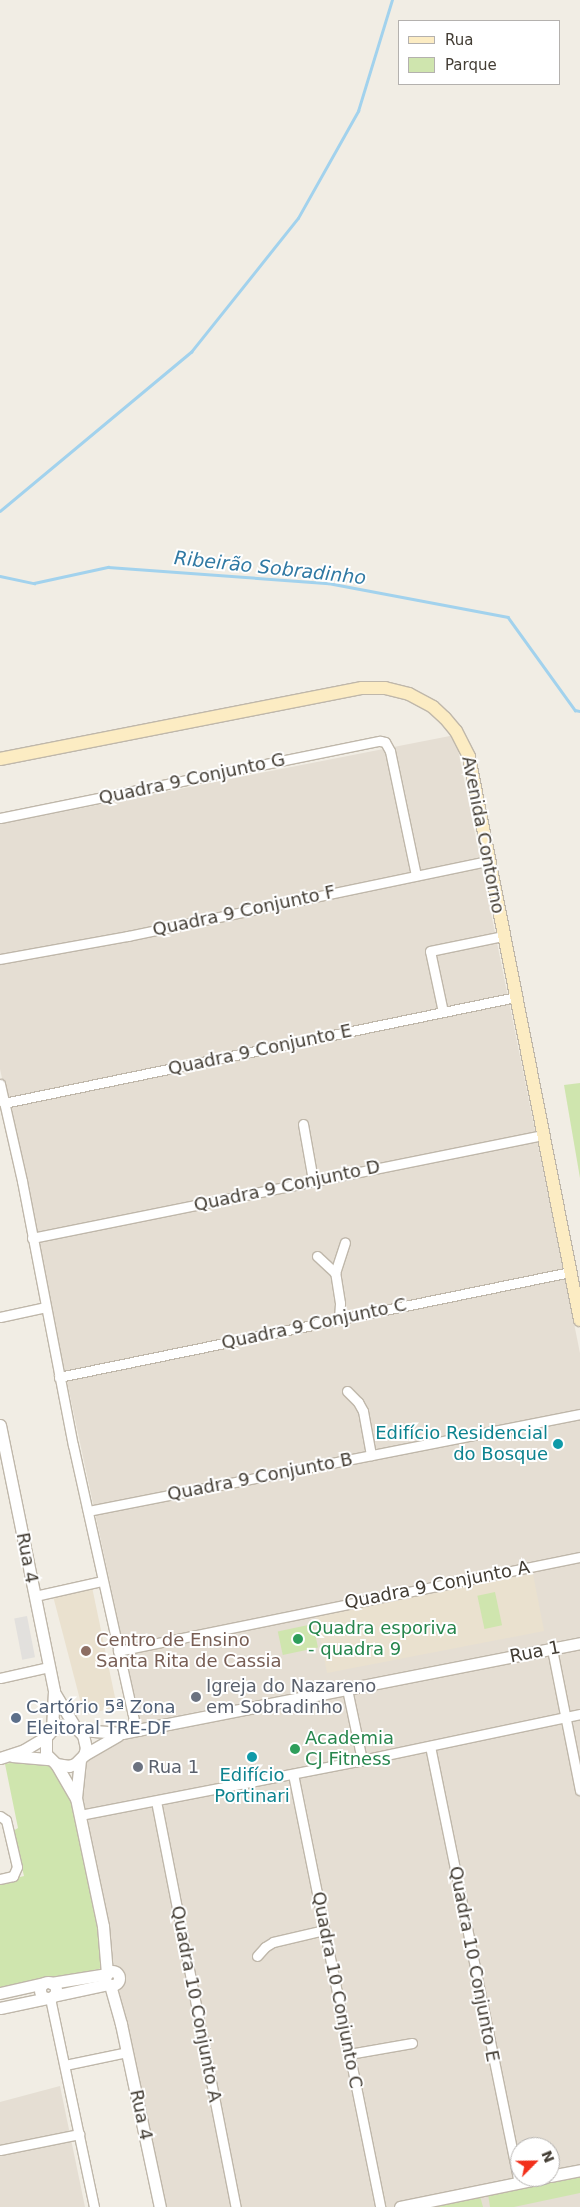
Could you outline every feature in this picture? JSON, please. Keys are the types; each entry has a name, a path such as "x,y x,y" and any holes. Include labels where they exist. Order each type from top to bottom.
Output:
{"main road":[{"name":"Avenida Contorno","path":"0,759 344,690 374,687 409,694 433,707 445,718 461,739 469,758 580,1320"}],"street":[{"name":"Quadra 9 Conjunto G","path":"0,818 372,742 385,742 390,751 416,875"},
{"name":"Quadra 9 Conjunto F","path":"0,959 128,936 488,861"},
{"path":"443,1012 430,951 503,936"},
{"name":"Quadra 9 Conjunto E","path":"4,1103 516,997"},
{"path":"0,1084 59,1377 136,1730"},
{"path":"303,1124 313,1180"},
{"name":"Quadra 9 Conjunto D","path":"32,1238 543,1134"},
{"path":"340,1318 340,1303 335,1273 345,1243"},
{"path":"317,1256 335,1273"},
{"name":"Quadra 9 Conjunto C","path":"59,1377 570,1272"},
{"path":"0,1316 46,1307"},
{"path":"347,1391 358,1402 363,1411 371,1455"},
{"name":"Quadra 9 Conjunto B","path":"88,1511 580,1414"},
{"name":"Rua 4","path":"0,1425 3,1458 35,1596 54,1691"},
{"name":"Quadra 9 Conjunto A","path":"118,1651 580,1557"},
{"path":"35,1596 102,1581"},
{"name":"Rua 1","path":"122,1733 580,1643"},
{"path":"552,1649 580,1790"},
{"path":"0,1678 49,1667"},
{"path":"347,1689 362,1760"},
{"path":"54,1691 49,1733 45,1748 76,1798 80,1815 293,1774 580,1714"},
{"path":"54,1691 86,1741 76,1798"},
{"path":"5,1757 63,1725 122,1733"},
{"path":"5,1757 53,1762 69,1766 122,1733"},
{"name":"Quadra 10 Conjunto E","path":"430,1746 510,2139"},
{"name":"Quadra 10 Conjunto C","path":"293,1774 380,2207"},
{"name":"Quadra 10 Conjunto A","path":"156,1801 236,2207"},
{"name":"Rua 4","path":"80,1815 111,1979 160,2207"},
{"path":"0,1816 6,1820 17,1866 13,1876 0,1879"},
{"path":"257,1956 264,1947 274,1942 324,1930"},
{"path":"0,1994 48,1983 111,1979"},
{"path":"0,2008 50,1997 111,1979"},
{"path":"48,1983 56,1989 50,1997 94,2207"},
{"path":"349,2054 412,2043"},
{"path":"65,2065 127,2052"},
{"path":"0,2150 79,2134"},
{"path":"560,2174 580,2170"},
{"path":"400,2207 510,2185"}],"shaded area":[{"path":"455,735 580,1353 580,1637 140,1723 0,1069 0,824"},
{"path":"533,1574 544,1631 327,1673 316,1616"},
{"name":"Centro de Ensino Santa Rita de Cassia","path":"92,1587 117,1707 84,1715 53,1596"},
{"path":"27,1616 35,1657 22,1660 14,1618"},
{"path":"580,1643 580,2207 160,2207 121,2024 118,1978 106,1947 77,1777 80,1760 109,1739"},
{"path":"60,2086 85,2207 0,2207 0,2102"}],"green space":[{"path":"580,1083 580,1178 564,1085"},
{"path":"495,1592 502,1625 484,1629 477,1596"},
{"name":"Quadra esporiva - quadra 9","path":"313,1624 318,1647 283,1655 278,1631"},
{"path":"36,1760 53,1766 74,1795 102,1944 103,1968 0,1990 0,1882 24,1876 13,1831 18,1828 5,1764"},
{"path":"580,2175 580,2193 514,2207 490,2207 488,2194 522,2187 560,2187 560,2179"},
{"path":"480,2196 483,2207 427,2207"}],"waterway":[{"path":"0,511 191,352 298,218 358,111 392,0"},
{"name":"Ribeirão Sobradinho","path":"0,576 34,583 108,567 328,583 508,617 575,710 580,711"}],"place":[{"name":"Edifício Residencial do Bosque","path":"558,1444"},
{"name":"Quadra esporiva - quadra 9","path":"298,1639"},
{"name":"Centro de Ensino Santa Rita de Cassia","path":"86,1651"},
{"name":"Igreja do Nazareno em Sobradinho","path":"196,1697"},
{"name":"Cartório 5ª Zona Eleitoral TRE-DF","path":"16,1718"},
{"name":"Academia CJ Fitness","path":"295,1749"},
{"name":"Edifício Portinari","path":"252,1757"},
{"name":"Rua 1","path":"138,1767"}]}
